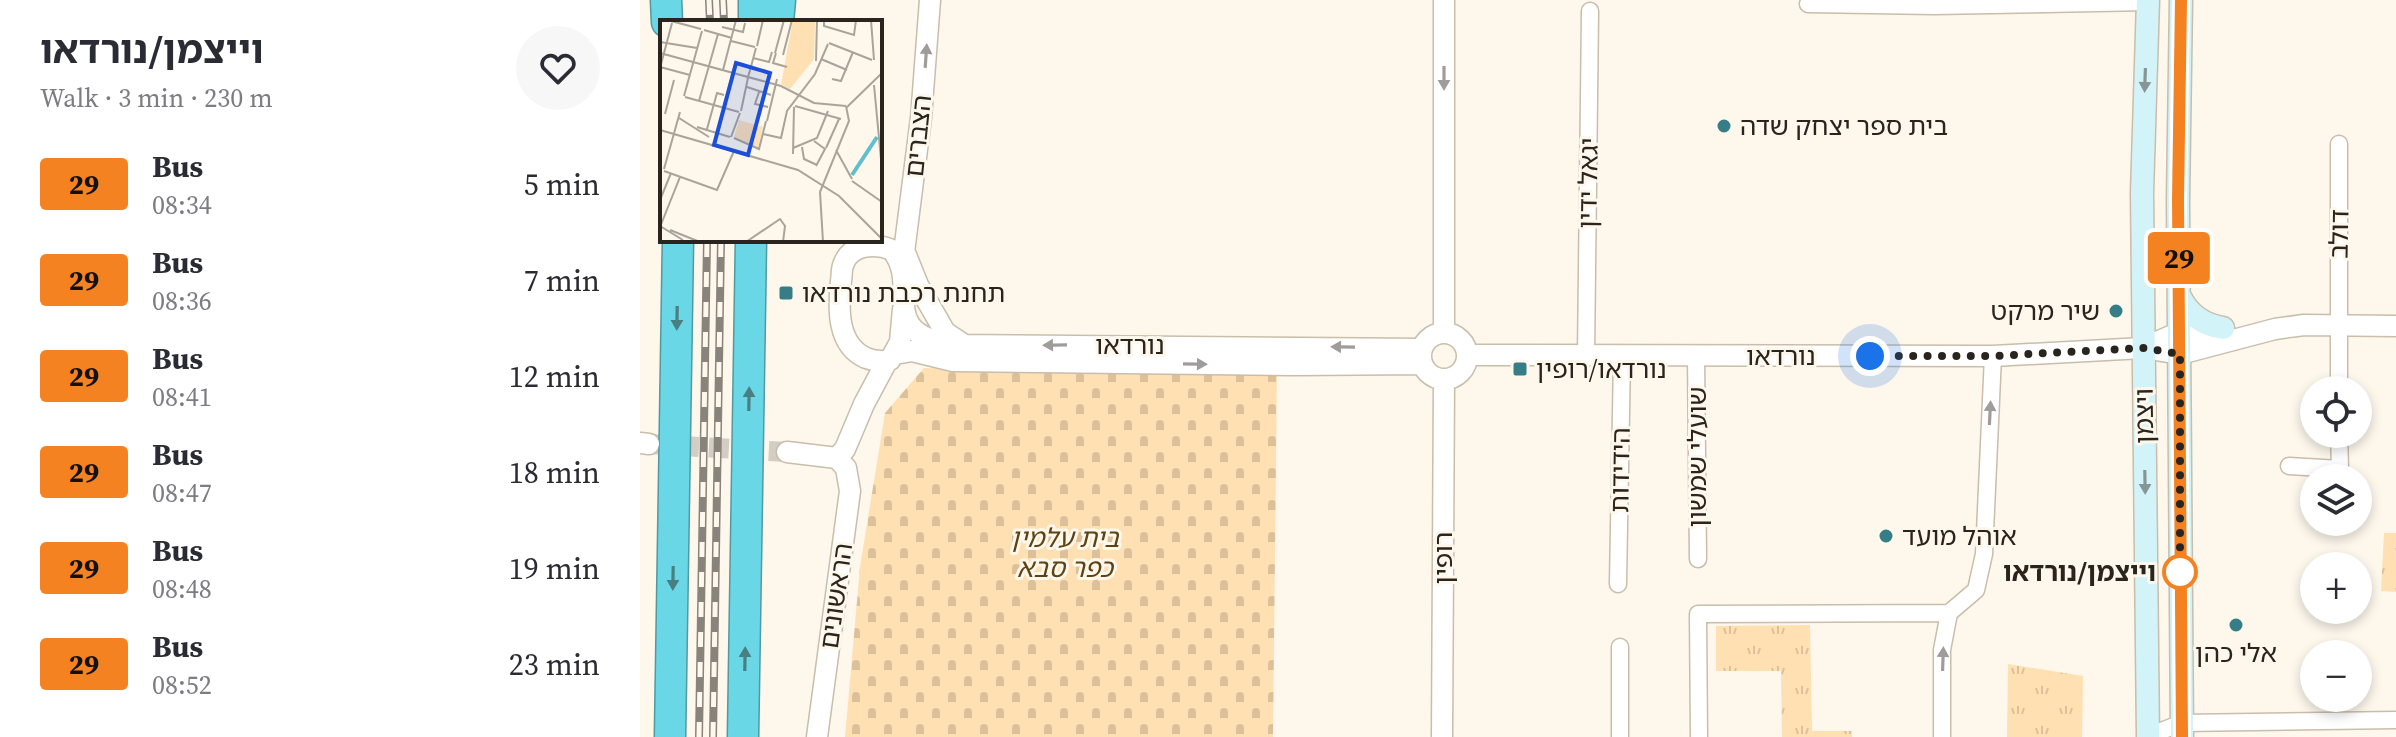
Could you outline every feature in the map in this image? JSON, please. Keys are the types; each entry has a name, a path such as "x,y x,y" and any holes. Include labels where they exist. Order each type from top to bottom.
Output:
{"highway":[{"path":"666,0 667,20"},
{"path":"778,20 780,0"},
{"path":"670,737 677,242"},
{"path":"743,737 751,242"},
{"path":"750,344 759,242"}],"main road":[{"name":"ויצמן","path":"2181,0 2178,186 2182,730"},
{"name":"ויצמן","path":"2148,1 2142,146 2148,737"},
{"path":"2180,297 2197,318 2223,328"}],"street":[{"name":"הצברים","path":"837,458 845,449 864,404 902,333 903,262 921,118 930,0"},
{"path":"1444,0 1444,332"},
{"path":"1808,4 1934,6 2148,1"},
{"name":"יגאל ידין","path":"1586,356 1590,11"},
{"name":"דולב","path":"2339,144 2339,376"},
{"path":"864,404 866,375 862,356 849,345 842,328 840,294 843,263 857,249 882,246 895,253 945,332 966,346"},
{"name":"נורדאו","path":"903,309 911,326 928,339 966,346 1126,345 1421,356"},
{"path":"2180,343 2275,329 2338,324 2396,326"},
{"path":"2180,343 2223,328 2275,329"},
{"path":"1444,332 1462,342 1467,355 1458,375 1444,380 1430,376 1421,356 1430,337 1444,332"},
{"name":"נורדאו","path":"1467,355 1993,356 2143,348 2180,343"},
{"name":"נורדאו","path":"862,356 875,361 912,351 953,361 1294,365 1421,356"},
{"name":"הידידות","path":"1618,584 1622,356"},
{"name":"שועלי שמשון","path":"1696,356 1698,559"},
{"path":"1942,737 1942,650 1949,613 1976,590 1984,554 1993,356"},
{"name":"רופין","path":"1442,737 1444,380"},
{"path":"2289,466 2340,469 2339,448"},
{"path":"787,452 837,458"},
{"name":"הראשונים","path":"817,737 850,491 846,468 837,458"},
{"path":"1699,737 1698,614 1949,613"},
{"path":"1620,647 1620,737"},
{"path":"2148,737 2166,727 2182,730 2224,722 2307,729 2396,720"},
{"path":"2202,737 2224,722"}],"green space":[{"name":"בית עלמין כפר סבא","path":"924,368 1277,372 1273,737 845,737 860,567 885,413"},
{"path":"2384,533 2396,533 2396,592 2381,591"},
{"path":"1810,625 1812,731 1852,731 1852,737 1782,737 1781,671 1716,671 1716,626"},
{"path":"2008,664 2083,676 2082,737 2007,737"}],"tunnel":[{"path":"649,444 787,452"}],"railway":[{"path":"709,0 710,20"},
{"path":"723,0 724,20"},
{"path":"699,737 707,242"},
{"path":"713,737 721,242"}],"bus line":[{"name":"29","path":"2181,0 2178,200 2182,737"}],"place":[{"name":"בית ספר יצחק שדה","path":"1724,126"},
{"name":"תחנת רכבת נורדאו","path":"786,293"},
{"name":"שיר מרקט","path":"2116,311"},
{"name":"נורדאו/רופין","path":"1520,369"},
{"name":"אוהל מועד","path":"1886,536"},
{"name":"וייצמן/נורדאו","path":"2180,572"},
{"name":"אלי כהן","path":"2236,625"}],"route":[{"path":"1870,356 1993,356 2143,348 2180,354 2180,572"}]}
